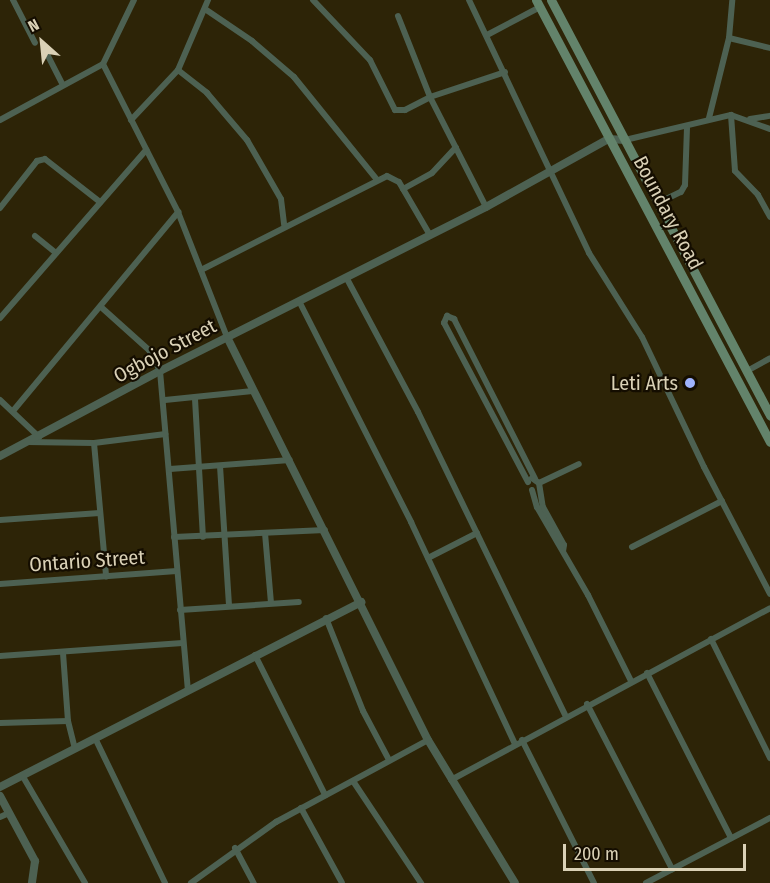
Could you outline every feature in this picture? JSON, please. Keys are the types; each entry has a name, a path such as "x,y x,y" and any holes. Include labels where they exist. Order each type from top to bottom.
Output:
{"main road":[{"name":"Boundary Road","path":"551,0 770,416"},
{"name":"Boundary Road","path":"538,4 770,442"}],"street":[{"path":"12,0 35,43"},
{"path":"0,120 103,64 134,0"},
{"path":"130,120 178,70 208,0"},
{"path":"315,0 370,60 395,110 405,110 430,97 505,72"},
{"path":"469,0 602,277 642,337 770,594"},
{"path":"708,118 729,39 732,0"},
{"path":"487,35 538,4"},
{"path":"205,9 252,41 294,77 377,180"},
{"path":"398,16 430,97 486,207"},
{"path":"729,39 770,48"},
{"path":"45,50 63,86"},
{"path":"103,64 178,212 227,337 253,391 291,460 429,740 515,883"},
{"path":"178,70 228,114 262,164 285,211 284,225"},
{"path":"608,139 625,140 687,128 708,118 731,115 749,119 770,129"},
{"path":"731,115 735,171 758,195 770,218"},
{"path":"749,119 770,116"},
{"path":"658,203 681,192 685,185 687,128"},
{"name":"Ogbojo Street","path":"0,456 160,370 486,207 608,139"},
{"path":"403,189 432,173 456,147"},
{"path":"2,313 146,150"},
{"path":"0,208 37,161 45,159 99,202"},
{"path":"201,270 301,216 377,180 393,178 403,189 430,235"},
{"path":"285,211 301,216"},
{"path":"13,411 178,212"},
{"path":"35,236 56,254"},
{"path":"346,278 477,533 565,715"},
{"path":"299,301 428,558 515,744"},
{"path":"100,307 149,350 160,370 165,400 165,434 189,689"},
{"path":"579,464 536,485 528,482 444,323 447,316 454,319 536,485 564,551 631,681"},
{"path":"747,371 770,358"},
{"path":"165,400 195,399 253,391"},
{"path":"195,399 203,537"},
{"path":"0,400 39,437"},
{"path":"26,442 94,443 165,434"},
{"path":"94,443 106,576"},
{"path":"170,469 291,460"},
{"path":"219,466 229,605"},
{"path":"632,547 722,501"},
{"path":"0,520 100,513"},
{"path":"174,537 325,530"},
{"path":"265,533 271,603"},
{"path":"428,558 477,533"},
{"name":"Ontario Street","path":"0,584 177,571"},
{"path":"180,610 299,602"},
{"path":"0,787 361,602"},
{"path":"452,780 565,715 770,608"},
{"path":"326,618 363,711 389,760"},
{"path":"711,639 770,758"},
{"path":"0,656 183,643"},
{"path":"63,653 68,721 75,748"},
{"path":"255,655 325,795"},
{"path":"647,673 731,838"},
{"path":"587,704 672,869"},
{"path":"0,723 68,721"},
{"path":"95,738 165,883"},
{"path":"191,883 235,848 301,808 429,740"},
{"path":"522,740 594,883"},
{"path":"22,776 85,883"},
{"path":"353,781 421,883"},
{"path":"0,796 35,861 32,883"},
{"path":"301,808 342,883"},
{"path":"0,818 9,813"},
{"path":"646,883 770,818"},
{"path":"235,848 254,883"}],"place":[{"name":"Leti Arts","path":"690,383"}]}
